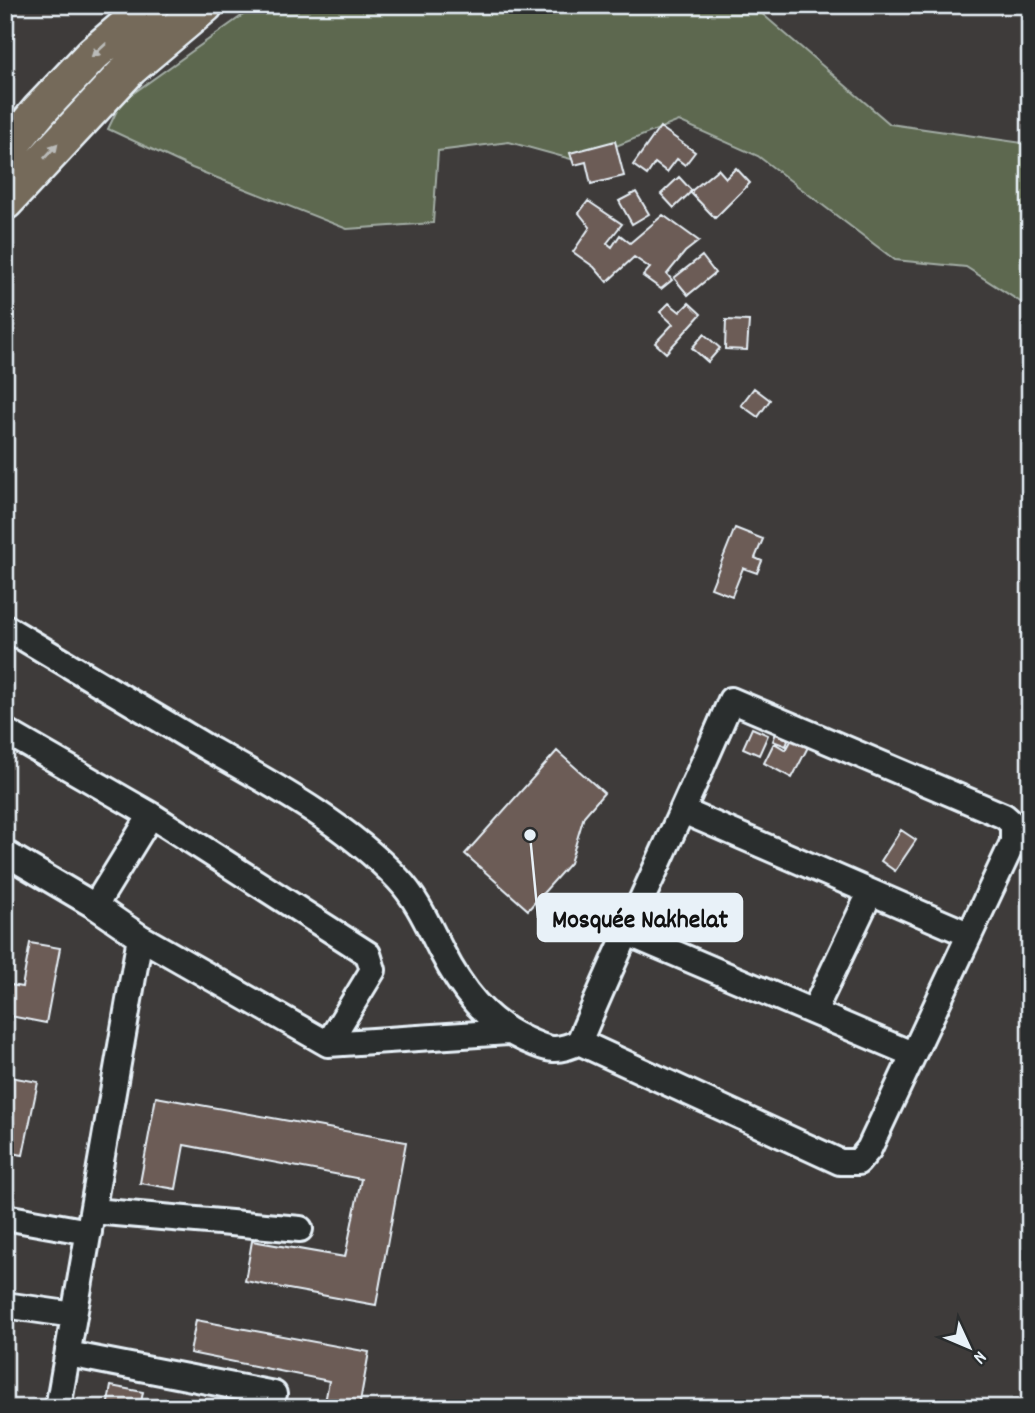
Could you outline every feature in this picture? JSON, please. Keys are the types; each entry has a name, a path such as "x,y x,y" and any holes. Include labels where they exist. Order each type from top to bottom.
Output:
{"highway":[{"path":"5,152 93,54 150,5"},
{"path":"5,202 130,68 205,5"}],"street":[{"path":"5,627 290,796 358,843 400,880 422,911 442,954 463,989 483,1013 508,1032 546,1049 564,1049 579,1042 625,932 683,811 731,700 979,805 1004,816 1013,824 1013,842 869,1149 858,1162 840,1162 579,1042"},
{"path":"5,731 151,815 368,954 373,970 328,1044"},
{"path":"683,811 968,934"},
{"path":"95,906 151,815"},
{"path":"5,853 95,906 140,937 328,1044 508,1032"},
{"path":"814,1011 870,893"},
{"path":"625,932 912,1054"},
{"path":"58,1408 140,937"},
{"path":"5,1217 300,1229"},
{"path":"5,1306 74,1315"},
{"path":"68,1354 274,1394"}],"green space":[{"path":"257,5 752,5 890,124 1030,144 1030,308 966,267 895,260 758,156 679,121 578,161 509,142 438,151 433,223 347,229 192,168 108,129 121,102"}],"building":[{"path":"660,127 695,152 685,165 677,159 667,172 655,163 647,175 633,165"},
{"path":"615,141 624,176 591,184 586,162 574,165 570,153"},
{"path":"736,168 750,183 715,218 690,192 718,169 726,178"},
{"path":"679,177 692,191 674,208 661,194"},
{"path":"636,192 649,214 632,224 619,201"},
{"path":"588,201 622,224 607,243 612,247 620,235 630,243 663,215 699,241 685,252 667,274 672,280 661,289 643,276 650,268 634,257 607,282 594,267 573,252 590,227 579,213"},
{"path":"702,256 715,273 688,295 674,278"},
{"path":"669,303 680,312 689,303 701,314 666,353 655,343 673,324 660,312"},
{"path":"726,320 749,321 747,350 725,349"},
{"path":"704,334 720,348 708,362 692,348"},
{"path":"754,388 770,400 758,417 741,405"},
{"path":"735,528 763,539 755,558 762,561 757,573 743,568 732,596 711,588"},
{"path":"752,728 768,735 759,755 743,748"},
{"path":"776,733 789,738 786,746 773,741"},
{"path":"792,739 808,747 792,778 764,763 774,743 786,750"},
{"path":"557,751 604,793 584,816 570,863 528,910 465,854"},
{"path":"901,830 916,840 895,871 881,861"},
{"path":"30,943 60,948 46,1023 5,1015 5,984 22,987"},
{"path":"5,1076 38,1082 23,1155 5,1152"},
{"path":"156,1097 406,1142 376,1305 245,1281 252,1241 345,1257 361,1179 184,1145 176,1189 140,1183"},
{"path":"196,1320 369,1352 359,1408 324,1408 329,1381 190,1353"},
{"path":"111,1386 143,1392 140,1408 107,1408"}],"place":[{"name":"Mosquée Nakhelat","path":"530,835"}]}
